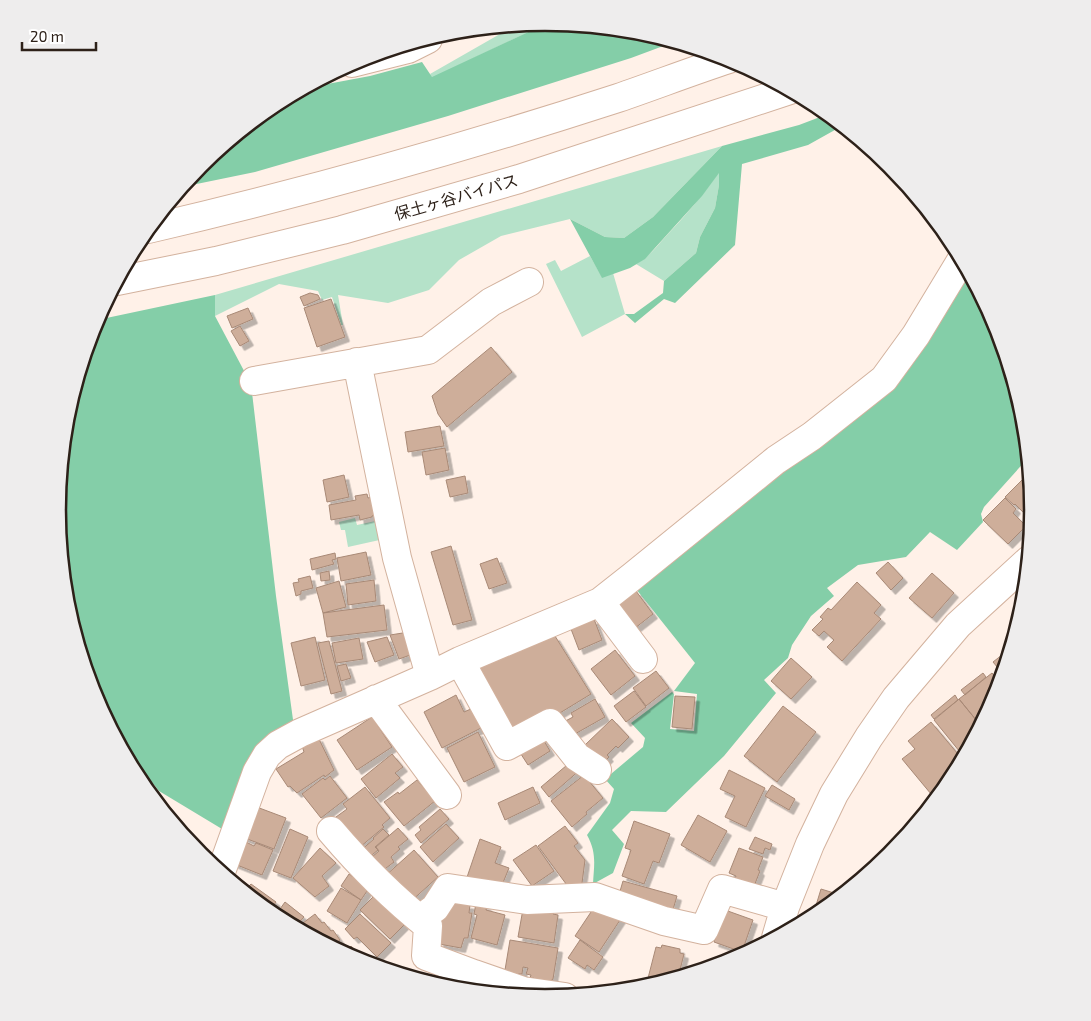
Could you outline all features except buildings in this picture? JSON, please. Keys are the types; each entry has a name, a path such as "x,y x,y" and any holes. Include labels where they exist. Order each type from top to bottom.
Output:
{"main road":[{"path":"160,226 243,207 401,164 620,97 717,63"},
{"name":"保土ヶ谷バイパス","path":"126,279 216,261 360,224 519,179 781,93"},
{"path":"224,865 257,772 267,754 278,745 460,661 600,602 776,460 812,436 884,379 916,335 958,266"},
{"path":"254,381 428,350 491,302 529,282"},
{"path":"357,362 397,558 430,676"},
{"path":"779,929 785,907 810,844 834,794 869,737 896,698 958,625 1022,567"},
{"path":"600,602 643,659"},
{"path":"460,661 507,746 550,723 577,757 597,770"},
{"path":"376,699 447,795"},
{"path":"331,831 372,875 428,926 426,956 469,982 517,989"},
{"path":"420,919 435,908 448,888 527,900 595,897 664,921 704,930 722,889 785,907"}],"green space":[{"path":"529,32 432,78 430,74 501,33"},
{"path":"529,32 577,32 608,35 663,46 448,116 255,172 195,184 230,150 254,130 306,95 328,84 370,76 422,62 432,77"},
{"path":"819,117 836,129 808,145 742,164 735,245 675,303 664,299 635,323 625,314 634,314 663,293 664,281 696,253 700,237 715,208 719,173 702,196 645,259 630,268 602,278 570,219 605,237 624,238 653,217 722,146 799,125"},
{"path":"722,146 653,217 624,238 605,237 570,219 501,236 459,260 429,290 388,303 338,295 343,325 341,325 332,297 322,300 318,291 279,284 215,316 215,295"},
{"path":"719,172 715,208 700,237 696,253 664,281 636,264 653,251 681,220"},
{"path":"590,256 602,277 613,273 625,314 582,337 546,264 555,260 561,271"},
{"path":"960,269 988,327 999,356 1016,417 1023,464 984,507 981,514 983,522 957,550 930,532 906,557 858,565 827,588 834,596 811,616 792,645 788,658 764,680 776,693 724,756 666,812 631,811 612,830 624,844 613,873 593,884 594,853 587,835 610,803 614,789 605,779 643,747 645,738 631,723 672,692 674,694 670,729 694,731 697,694 674,691 695,663 632,584 888,380"},
{"path":"215,295 215,316 251,384 276,596 294,727 227,832 159,791 147,776 130,750 103,694 92,665 75,604 67,542 66,510 70,448 83,386 92,356 107,318"},
{"path":"355,518 357,525 380,520 384,539 348,547 345,530 341,530 339,522"}]}
